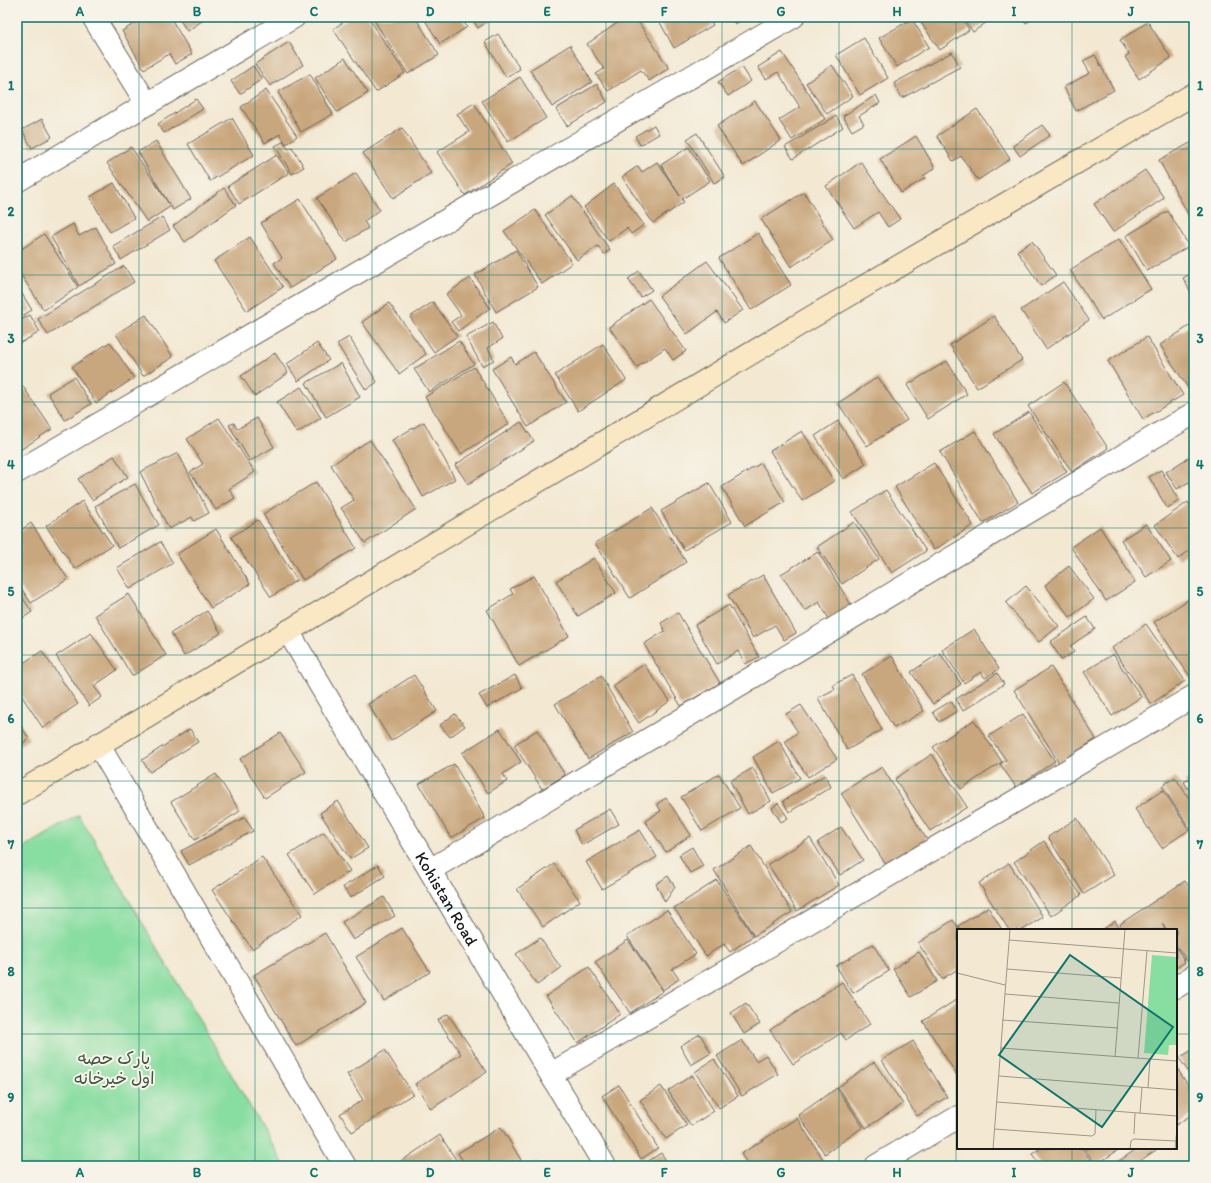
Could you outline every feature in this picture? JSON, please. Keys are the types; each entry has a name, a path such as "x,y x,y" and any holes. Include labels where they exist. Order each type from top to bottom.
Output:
{"street":[{"path":"93,17 147,104"},
{"path":"17,181 294,17"},
{"path":"17,472 793,17"},
{"path":"17,794 810,318 1194,94"},
{"path":"430,870 1194,413"},
{"name":"Kohistan Road","path":"288,631 605,1166"},
{"path":"551,1074 1194,696"},
{"path":"98,744 344,1166"},
{"path":"1177,986 1194,976"},
{"path":"876,1166 957,1118"}],"green space":[{"name":"پارک حصه اول خیرخانه","path":"79,815 285,1166 17,1166 17,852"}],"building":[{"path":"146,17 170,17 192,54 175,64 169,54 144,69 122,31"},
{"path":"178,17 208,17 187,31"},
{"path":"236,17 245,17 238,21"},
{"path":"351,17 368,17 405,73 376,92 333,29"},
{"path":"372,17 415,17 439,55 408,74"},
{"path":"423,17 461,17 467,27 440,44"},
{"path":"471,17 494,17 478,28"},
{"path":"626,17 635,17 669,68 649,81 641,70 608,91 596,74 604,69 587,44"},
{"path":"657,17 708,17 713,25 674,48"},
{"path":"731,17 746,17 735,24"},
{"path":"917,17 961,17 969,30 940,50"},
{"path":"962,17 994,17 973,32"},
{"path":"1022,17 1036,17 1026,23"},
{"path":"912,19 929,47 897,67 879,38"},
{"path":"1148,22 1171,58 1139,79 1125,57 1129,54 1120,40"},
{"path":"498,34 520,69 506,77 485,42"},
{"path":"864,38 888,78 860,95 836,55"},
{"path":"289,42 303,65 270,86 255,64"},
{"path":"570,45 592,82 552,107 530,70"},
{"path":"782,52 825,119 792,140 779,120 800,107 778,72 766,79 758,67"},
{"path":"952,52 960,67 902,98 894,83"},
{"path":"1095,55 1114,90 1076,111 1064,87 1090,73 1083,61"},
{"path":"345,58 368,93 337,112 315,78"},
{"path":"832,65 853,96 827,114 806,83"},
{"path":"253,66 262,79 240,94 231,81"},
{"path":"742,67 751,81 728,96 718,82"},
{"path":"310,74 333,114 301,132 278,92"},
{"path":"520,77 546,118 508,142 482,101"},
{"path":"597,84 607,102 567,126 556,109"},
{"path":"266,90 297,136 286,144 280,134 265,143 241,107"},
{"path":"876,95 880,103 859,116 864,124 852,131 843,116"},
{"path":"196,99 203,109 164,133 158,124"},
{"path":"755,101 781,140 743,166 717,126"},
{"path":"474,103 512,164 465,195 437,152 469,132 457,114"},
{"path":"977,109 1010,159 978,180 961,156 953,161 937,136"},
{"path":"836,116 843,127 793,159 785,147"},
{"path":"232,118 254,155 210,181 188,144"},
{"path":"42,119 52,137 32,148 22,130"},
{"path":"654,125 659,134 640,145 635,136"},
{"path":"1042,125 1050,135 1020,156 1013,146"},
{"path":"402,128 431,173 393,198 363,153"},
{"path":"697,133 725,177 714,183 687,139"},
{"path":"916,136 935,168 923,176 925,178 901,193 880,159"},
{"path":"156,141 191,199 173,210 171,206 147,222 107,163 131,147 169,204 138,152"},
{"path":"1194,141 1194,225 1159,160"},
{"path":"283,142 288,149 292,147 304,167 292,174 275,146"},
{"path":"689,147 710,181 682,199 684,202 653,223 622,177 638,166 642,172 657,162 680,196 661,165"},
{"path":"277,155 289,173 239,204 228,186"},
{"path":"861,162 900,219 888,227 878,212 854,228 826,186"},
{"path":"1145,170 1164,198 1113,232 1094,204"},
{"path":"356,173 380,210 364,221 368,228 346,242 317,198"},
{"path":"114,183 134,218 110,232 90,197"},
{"path":"614,184 644,225 631,234 627,228 609,241 584,207"},
{"path":"224,188 236,205 185,242 173,226"},
{"path":"804,192 833,240 791,267 761,219"},
{"path":"572,196 610,250 604,254 598,246 577,260 545,215"},
{"path":"300,199 337,259 290,288 274,263 282,258 261,223"},
{"path":"535,210 572,263 542,284 504,231"},
{"path":"1168,211 1189,246 1147,271 1126,236"},
{"path":"162,217 170,230 121,260 113,246"},
{"path":"73,224 79,236 96,227 116,264 79,286 51,237"},
{"path":"758,233 791,285 751,310 719,258"},
{"path":"44,234 78,287 44,310 17,269 17,252"},
{"path":"250,237 283,287 247,311 214,261"},
{"path":"1119,239 1151,289 1102,320 1070,270"},
{"path":"1032,241 1056,275 1041,286 1017,251"},
{"path":"516,250 538,287 496,312 475,275"},
{"path":"707,261 743,310 724,323 717,312 687,334 659,296"},
{"path":"124,266 134,282 48,335 38,319"},
{"path":"639,271 652,290 641,297 628,279"},
{"path":"1194,272 1194,298 1183,278"},
{"path":"470,278 490,308 458,331 451,322 461,315 446,294"},
{"path":"1063,282 1089,320 1046,349 1021,310"},
{"path":"17,286 32,310 17,319"},
{"path":"649,299 686,351 673,360 665,348 637,367 609,327"},
{"path":"433,302 457,336 434,352 410,317"},
{"path":"389,303 426,354 399,374 362,322"},
{"path":"30,315 40,332 17,345 17,322"},
{"path":"146,315 173,357 143,376 116,334"},
{"path":"994,316 1022,360 977,388 950,345"},
{"path":"493,322 502,339 488,348 494,360 482,366 466,337"},
{"path":"1194,323 1194,397 1160,345"},
{"path":"349,337 377,382 366,390 337,344"},
{"path":"1147,337 1183,395 1143,419 1108,361"},
{"path":"459,341 474,364 429,392 414,369"},
{"path":"110,342 134,378 96,403 72,367"},
{"path":"317,343 329,360 298,381 287,364"},
{"path":"603,344 626,380 578,411 555,375"},
{"path":"534,352 566,402 528,427 492,369 511,357 515,364"},
{"path":"275,353 288,373 255,396 241,376"},
{"path":"947,361 967,394 928,419 907,385"},
{"path":"341,363 360,397 326,417 306,383"},
{"path":"474,367 509,424 461,454 425,397"},
{"path":"74,377 91,404 65,420 48,393"},
{"path":"878,377 907,420 867,446 838,403"},
{"path":"1064,382 1108,448 1072,472 1028,406"},
{"path":"22,385 52,429 17,452 17,388"},
{"path":"301,387 321,418 297,433 277,402"},
{"path":"1029,412 1067,472 1032,493 994,434"},
{"path":"219,418 255,472 229,489 235,498 216,510 190,472 203,464 187,439"},
{"path":"257,418 274,447 250,461 229,425 234,423 237,429"},
{"path":"838,421 866,464 843,479 815,436"},
{"path":"424,422 455,479 423,497 392,440"},
{"path":"521,422 534,441 468,484 455,465"},
{"path":"802,431 834,481 802,501 770,451"},
{"path":"975,431 1018,502 983,523 940,452"},
{"path":"370,440 416,509 365,543 341,508 354,500 331,465"},
{"path":"178,453 209,513 194,521 192,517 169,529 140,472"},
{"path":"1194,454 1194,486 1192,487 1189,482 1177,489 1166,472"},
{"path":"114,456 128,477 92,500 78,479"},
{"path":"761,463 785,502 745,526 722,487"},
{"path":"934,463 973,525 934,550 895,487"},
{"path":"1161,470 1179,501 1167,508 1149,477"},
{"path":"316,482 356,548 303,580 263,514"},
{"path":"709,483 732,522 684,550 661,511"},
{"path":"135,484 159,525 118,548 95,506"},
{"path":"886,490 926,551 892,573 852,512"},
{"path":"82,501 112,545 75,569 46,526"},
{"path":"1188,502 1194,511 1194,547 1178,559 1155,525"},
{"path":"652,508 686,562 630,598 595,543"},
{"path":"258,520 297,580 271,597 231,537"},
{"path":"854,522 879,559 842,584 817,547"},
{"path":"31,523 68,579 31,603 17,582 17,533"},
{"path":"1146,524 1171,561 1146,577 1121,540"},
{"path":"1100,527 1135,582 1106,601 1071,547"},
{"path":"216,529 250,584 211,608 177,554"},
{"path":"160,542 173,563 130,589 117,568"},
{"path":"818,552 852,606 829,619 819,602 805,611 781,574"},
{"path":"594,558 616,593 578,616 556,581"},
{"path":"1069,566 1094,599 1070,617 1045,585"},
{"path":"763,575 796,633 784,640 775,625 753,638 728,595"},
{"path":"534,576 569,636 519,666 487,610 513,594 510,589"},
{"path":"1026,586 1059,626 1039,642 1006,603"},
{"path":"17,589 32,612 17,622"},
{"path":"129,594 166,655 132,676 95,615"},
{"path":"1194,596 1194,678 1192,680 1154,622"},
{"path":"729,605 759,657 745,664 738,651 717,664 695,625"},
{"path":"207,611 221,633 184,656 171,633"},
{"path":"678,613 720,683 681,706 644,644 665,631 661,623"},
{"path":"1087,617 1095,629 1070,646 1074,652 1062,660 1050,642"},
{"path":"1146,624 1185,681 1151,704 1112,648"},
{"path":"974,629 999,669 985,678 981,672 964,683 942,650"},
{"path":"91,633 117,670 94,686 102,697 89,706 56,656"},
{"path":"42,651 78,704 43,728 17,689 17,667"},
{"path":"940,653 961,684 933,704 911,672"},
{"path":"1113,654 1141,697 1112,716 1084,672"},
{"path":"892,656 924,711 894,728 862,674"},
{"path":"644,664 670,701 639,723 613,686"},
{"path":"1051,667 1096,739 1059,763 1014,690"},
{"path":"997,673 1004,684 963,711 956,699"},
{"path":"414,675 437,711 391,741 368,704"},
{"path":"515,675 522,688 487,708 479,695"},
{"path":"852,675 882,730 847,750 818,698 835,689 833,685"},
{"path":"601,676 633,732 588,759 555,704"},
{"path":"951,701 957,711 939,722 933,712"},
{"path":"801,705 837,759 808,777 785,742 798,732 786,714"},
{"path":"455,714 465,726 450,737 440,725"},
{"path":"1023,714 1055,761 1016,787 1000,764 1006,760 989,736"},
{"path":"17,719 29,739 17,747"},
{"path":"974,720 1002,762 961,789 933,747"},
{"path":"190,729 198,742 150,772 142,760"},
{"path":"500,729 521,762 503,774 507,781 488,793 462,753"},
{"path":"537,730 565,775 542,789 514,745"},
{"path":"280,733 306,772 265,798 240,759"},
{"path":"779,741 800,778 773,793 753,757"},
{"path":"932,754 967,807 930,831 895,779"},
{"path":"454,764 485,818 451,838 419,784"},
{"path":"882,767 927,840 886,865 841,793"},
{"path":"753,768 771,801 748,814 730,781"},
{"path":"216,774 240,811 195,840 171,802"},
{"path":"719,774 740,808 702,831 681,797"},
{"path":"825,775 831,787 789,812 783,801"},
{"path":"1194,776 1194,798 1184,782"},
{"path":"1175,777 1194,806 1194,835 1162,786"},
{"path":"1163,790 1189,830 1162,848 1135,809"},
{"path":"666,798 691,835 666,852 645,821 661,811 657,804"},
{"path":"338,801 368,848 350,859 320,813"},
{"path":"778,803 788,818 781,822 772,808"},
{"path":"610,809 619,824 582,845 574,830"},
{"path":"245,817 253,831 189,865 181,851"},
{"path":"1077,818 1114,875 1084,894 1048,837"},
{"path":"841,827 863,860 840,875 818,842"},
{"path":"640,830 657,857 602,889 586,862"},
{"path":"324,832 350,871 315,894 289,855"},
{"path":"810,838 839,885 797,911 768,864"},
{"path":"1044,841 1081,895 1051,916 1014,862"},
{"path":"751,846 792,912 754,936 714,870"},
{"path":"692,847 703,866 690,873 679,855"},
{"path":"262,857 302,915 252,949 212,890"},
{"path":"1009,863 1043,917 1025,929 1008,929 979,883"},
{"path":"554,864 580,901 543,927 517,889"},
{"path":"378,865 385,876 350,898 343,887"},
{"path":"668,876 675,887 665,902 656,884"},
{"path":"717,880 753,936 730,952 724,944 706,956 674,908"},
{"path":"1185,881 1194,894 1194,957 1187,961 1177,946 1177,929 1165,929 1162,923 1165,929 1122,929 1120,924"},
{"path":"384,897 395,916 353,940 342,922"},
{"path":"988,907 1001,928 960,929 958,926"},
{"path":"667,910 696,954 672,969 679,979 663,990 627,936"},
{"path":"953,920 959,929 957,929 957,970 942,979 918,943"},
{"path":"1115,921 1120,929 1103,929"},
{"path":"402,928 430,972 384,1001 356,957"},
{"path":"325,933 366,1003 296,1046 254,975"},
{"path":"540,938 561,968 537,985 516,954"},
{"path":"628,940 663,991 630,1013 595,962"},
{"path":"873,944 889,971 853,993 836,966"},
{"path":"1177,949 1185,962 1177,967"},
{"path":"919,952 937,981 911,997 893,969"},
{"path":"589,967 620,1014 578,1043 546,996"},
{"path":"842,982 870,1024 846,1040 841,1033 793,1064 770,1030"},
{"path":"956,1000 957,1002 957,1075 923,1021"},
{"path":"746,1003 760,1024 744,1034 731,1013"},
{"path":"1194,1004 1194,1013 1190,1007"},
{"path":"448,1014 487,1072 431,1109 415,1084 461,1054 438,1020"},
{"path":"700,1034 711,1053 691,1065 680,1046"},
{"path":"742,1040 756,1061 766,1055 778,1074 742,1096 717,1056"},
{"path":"913,1041 947,1097 917,1116 882,1060"},
{"path":"1194,1049 1194,1080 1179,1058"},
{"path":"385,1050 413,1094 352,1132 340,1114 363,1100 347,1074"},
{"path":"714,1059 738,1096 719,1108 695,1072"},
{"path":"874,1062 903,1104 866,1128 838,1087"},
{"path":"1177,1068 1190,1088 1192,1087 1194,1089 1194,1113 1177,1124"},
{"path":"692,1075 714,1111 691,1126 668,1091"},
{"path":"619,1085 658,1148 641,1159 602,1096"},
{"path":"661,1086 687,1125 666,1139 640,1100"},
{"path":"837,1088 863,1127 825,1154 798,1115"},
{"path":"797,1118 826,1164 823,1166 749,1166 741,1154"},
{"path":"501,1127 521,1160 510,1166 466,1166 458,1153"},
{"path":"440,1135 460,1166 394,1166"},
{"path":"1040,1149 1083,1149 1094,1166 1041,1166 1032,1154"},
{"path":"1085,1149 1120,1149 1096,1165"},
{"path":"1137,1149 1156,1150 1132,1166 1112,1166"},
{"path":"661,1153 670,1166 640,1166"},
{"path":"537,1162 539,1166 530,1166"}]}
